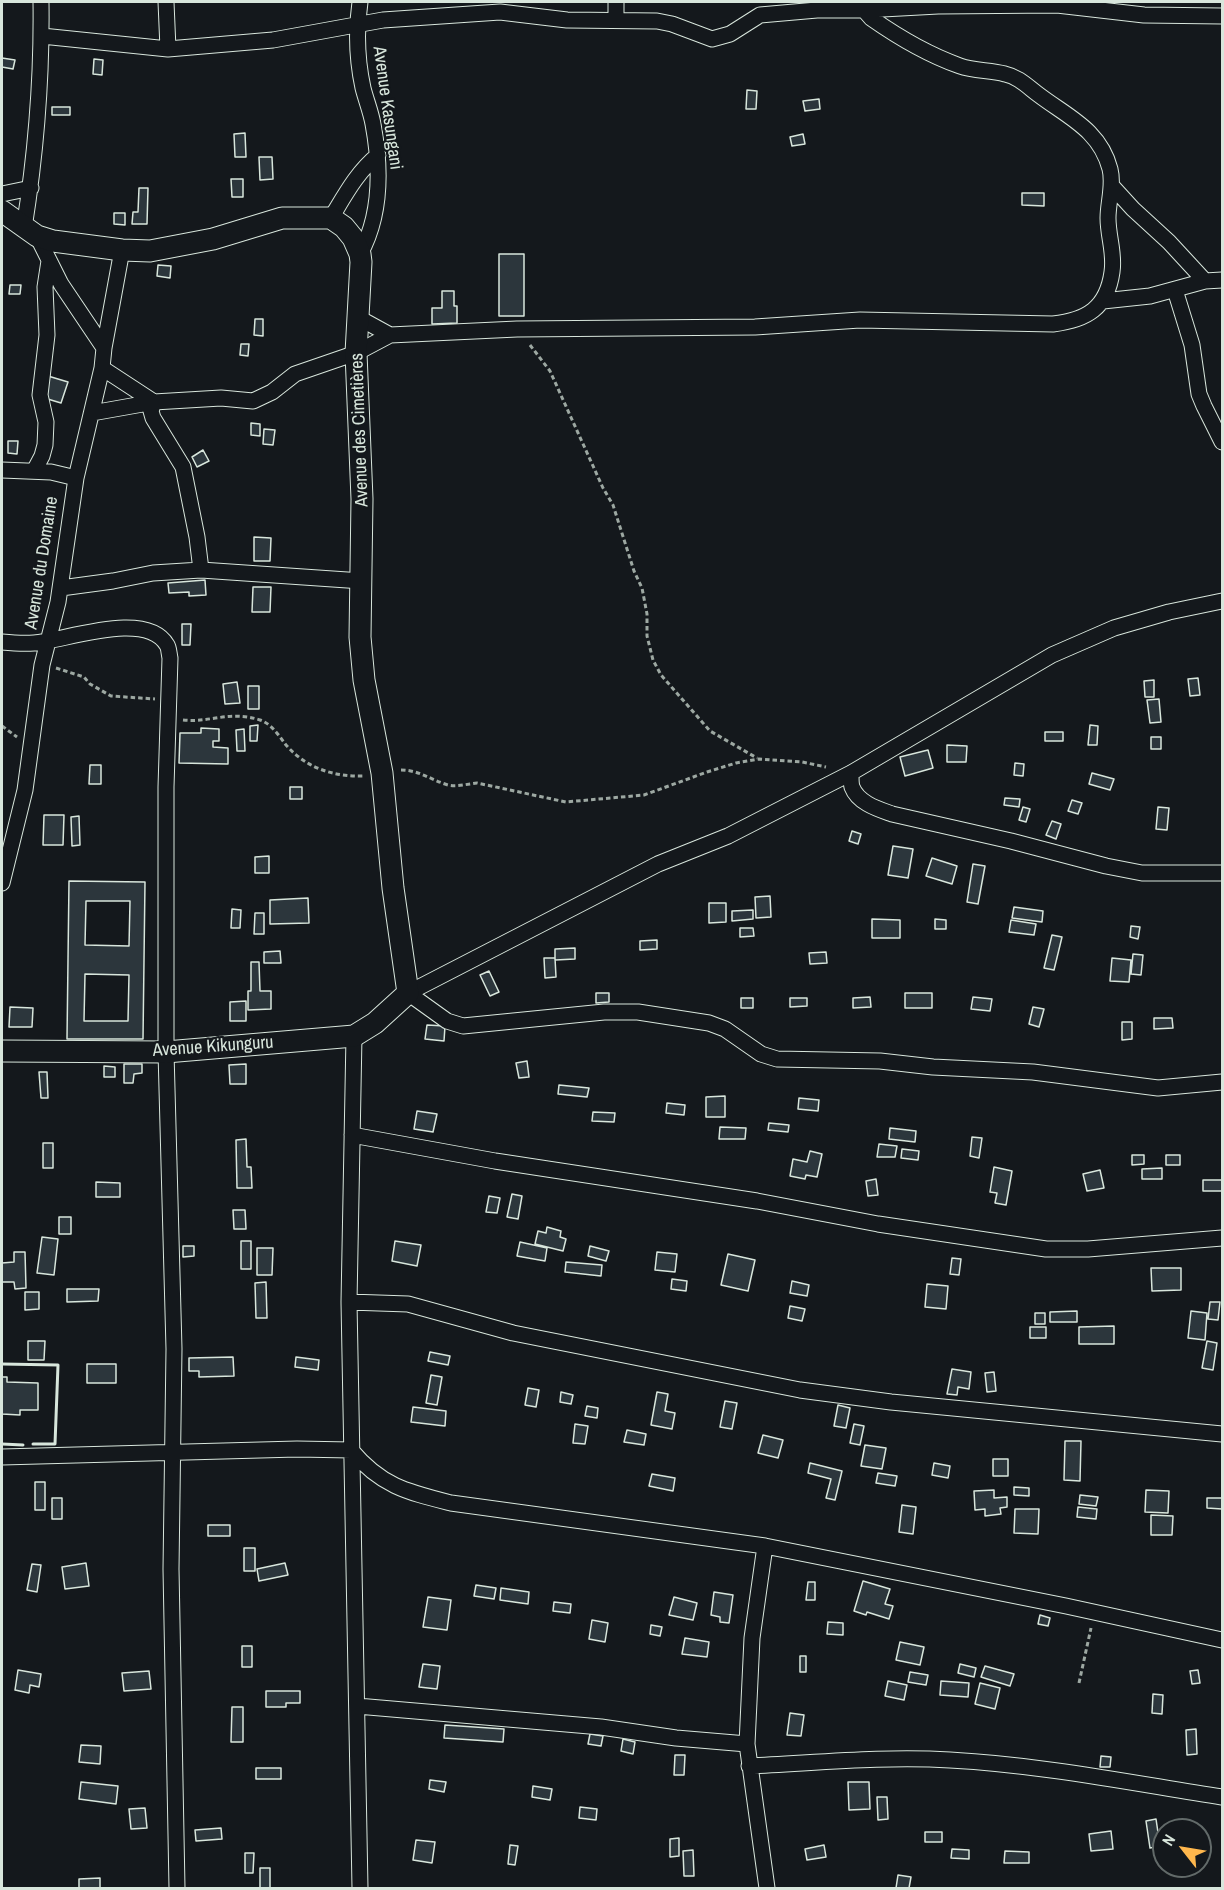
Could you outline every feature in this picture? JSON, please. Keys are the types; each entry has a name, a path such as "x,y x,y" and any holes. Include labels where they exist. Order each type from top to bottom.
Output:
{"street":[{"path":"41,2 42,36 31,188 31,232 76,308 104,348"},
{"path":"166,2 168,49"},
{"name":"Avenue Kasungani","path":"360,2 356,26 363,88 373,122 378,155 375,216 369,238 360,254"},
{"path":"616,2 616,20"},
{"path":"42,36 168,49 273,40 383,20 500,12 567,20 657,21 672,24 712,39 730,34 760,15 864,6 1089,5 1144,15 1222,16"},
{"path":"92,413 154,402 221,399 253,401 272,392 295,374 356,353 390,335 517,329 755,327 860,320 1053,324 1074,322 1092,312 1103,301 1110,283 1114,259 1108,222 1108,201 1112,186 1110,168 1086,127 1022,81 1006,74 962,67 937,56 883,26 864,6"},
{"path":"331,218 352,184 367,164 378,155"},
{"path":"1112,186 1205,281"},
{"path":"2,194 31,188"},
{"path":"2,211 31,232 53,241 122,250 150,251 213,239 282,218 331,218 344,227 353,238 360,254"},
{"name":"Avenue du Domaine","path":"2,883 8,837 25,790 42,665 61,588 76,478 102,368 122,250"},
{"name":"Avenue des Cimetières","path":"360,254 356,353 362,499 360,637 364,680 382,773 393,888 408,993"},
{"path":"34,471 45,445 46,422 40,395 47,335 45,287 49,261"},
{"path":"1103,301 1126,300 1205,281 1222,280"},
{"path":"1174,290 1192,345 1199,394 1222,442"},
{"path":"359,318 390,335"},
{"path":"102,368 154,402"},
{"path":"154,402 151,411 153,418 176,454 185,477 201,570"},
{"path":"2,470 51,472 76,478"},
{"path":"61,588 153,573 201,570 362,581"},
{"path":"1222,601 1169,612 1114,628 1052,655 851,773 728,836 658,864 408,993 447,1021 463,1026 622,1011 709,1023 725,1029 761,1054 777,1059 880,1061 933,1067 1033,1071 1158,1088 1222,1082"},
{"path":"2,642 35,644 86,632 116,628 145,630 158,636 166,644 170,658 166,1052 174,1349 172,1676 177,1888"},
{"path":"851,773 852,788 862,800 876,809 892,814 1142,873 1222,873"},
{"name":"Avenue Kikunguru","path":"2,1051 166,1052 354,1036 375,1023 408,993"},
{"path":"354,1036 350,1302 351,1450 360,1888"},
{"path":"352,1135 495,1161 757,1201 878,1224 1046,1249 1088,1249 1222,1238"},
{"path":"350,1302 408,1304 513,1333 800,1390 891,1402 1222,1434"},
{"path":"2,1457 174,1454 286,1449 351,1450 371,1472 386,1482 413,1493 451,1503 765,1546 1095,1612 1222,1640"},
{"path":"765,1546 752,1638 747,1744 767,1888"},
{"path":"357,1706 601,1727 676,1738 747,1744"},
{"path":"749,1766 890,1758 950,1760 1042,1768 1222,1797"}],"path":[{"path":"517,329 550,371 603,488 613,505 634,571 642,588 647,614 647,636 653,660 661,675 710,730 759,759"},
{"path":"42,665 76,673 111,696 168,700 177,718 186,721 228,715 245,716 263,721 288,747 315,768 348,777 411,770 449,785 462,786 477,783 566,802 644,795 735,763 759,759 802,762 851,773"},
{"path":"1078,1683 1095,1612"}],"building":[{"path":"2,58 15,60 13,69 2,67"},
{"path":"94,59 103,60 102,75 93,74"},
{"path":"747,90 757,91 756,109 746,109"},
{"path":"819,99 820,109 805,111 803,101"},
{"path":"52,107 70,107 70,115 52,115"},
{"path":"245,133 246,157 235,157 234,134"},
{"path":"803,134 805,144 792,146 790,137"},
{"path":"259,157 272,157 273,179 260,180"},
{"path":"231,179 243,179 243,197 232,197"},
{"path":"139,188 148,188 147,224 132,224 133,212 138,212"},
{"path":"1022,193 1044,193 1044,206 1022,205"},
{"path":"114,213 125,213 125,225 114,224"},
{"path":"499,254 524,254 524,316 499,316"},
{"path":"158,265 171,266 170,278 157,276"},
{"path":"10,285 21,285 20,294 9,294"},
{"path":"442,291 454,291 457,323 432,324 432,308 442,308"},
{"path":"255,319 263,319 263,336 254,335"},
{"path":"241,344 249,344 248,356 240,355"},
{"path":"48,376 68,382 61,403 41,397"},
{"path":"251,423 260,424 260,436 251,435"},
{"path":"264,429 275,430 273,445 263,444"},
{"path":"8,441 18,441 17,454 8,453"},
{"path":"203,450 209,461 197,467 192,457"},
{"path":"254,537 271,538 270,561 254,561"},
{"path":"205,580 206,595 189,596 189,592 169,593 168,583"},
{"path":"253,587 271,587 270,612 252,612"},
{"path":"182,624 191,624 190,645 182,645"},
{"path":"1198,678 1200,695 1190,696 1188,679"},
{"path":"1154,680 1154,697 1145,697 1144,681"},
{"path":"237,682 240,703 225,704 223,684"},
{"path":"248,686 259,686 259,709 248,709"},
{"path":"1159,699 1161,722 1150,723 1147,700"},
{"path":"258,725 257,741 250,741 250,726"},
{"path":"1090,725 1098,726 1097,745 1088,745"},
{"path":"201,728 219,729 219,741 213,741 213,747 228,748 228,764 179,763 180,733 201,733"},
{"path":"244,729 245,751 237,751 236,730"},
{"path":"1045,732 1063,732 1063,741 1045,741"},
{"path":"1151,737 1161,737 1161,749 1151,749"},
{"path":"947,745 967,746 966,762 947,762"},
{"path":"928,750 933,768 905,776 900,757"},
{"path":"1015,763 1024,764 1023,776 1014,775"},
{"path":"90,765 101,765 101,784 89,784"},
{"path":"1092,773 1114,779 1110,790 1089,784"},
{"path":"290,787 302,787 302,799 290,799"},
{"path":"1005,798 1020,799 1019,807 1004,805"},
{"path":"1072,800 1082,803 1078,814 1068,811"},
{"path":"1023,807 1030,809 1026,822 1019,820"},
{"path":"1158,807 1169,808 1167,830 1156,829"},
{"path":"44,815 64,815 63,845 43,845"},
{"path":"79,816 80,845 72,846 71,817"},
{"path":"1052,821 1061,824 1056,839 1046,835"},
{"path":"852,831 861,834 858,844 849,841"},
{"path":"893,846 913,849 908,878 888,875"},
{"path":"269,856 269,873 255,873 255,857"},
{"path":"932,858 957,866 952,884 926,876"},
{"path":"973,864 985,866 978,904 967,902"},
{"path":"69,881 145,882 143,1039 67,1039","holes":["86,901 130,901 129,946 85,945","85,974 129,975 128,1021 84,1021"]},
{"path":"770,896 771,917 756,918 755,897"},
{"path":"308,898 309,923 270,924 270,900"},
{"path":"709,903 726,903 726,922 709,923"},
{"path":"1014,907 1043,911 1042,922 1012,918"},
{"path":"232,909 241,910 240,928 231,928"},
{"path":"753,910 753,919 732,921 732,911"},
{"path":"255,913 264,913 264,934 254,934"},
{"path":"872,919 900,920 900,938 872,938"},
{"path":"935,919 946,920 946,929 935,929"},
{"path":"1011,920 1036,924 1034,935 1009,932"},
{"path":"1131,926 1140,927 1138,939 1130,937"},
{"path":"740,928 753,928 754,936 740,937"},
{"path":"1052,935 1062,937 1054,970 1044,968"},
{"path":"657,940 657,949 640,950 640,941"},
{"path":"575,948 575,959 555,960 555,949"},
{"path":"280,951 281,963 264,963 264,952"},
{"path":"826,952 827,963 810,964 809,953"},
{"path":"1133,954 1143,955 1141,975 1131,974"},
{"path":"544,958 555,958 556,977 545,978"},
{"path":"1112,958 1131,960 1129,982 1110,981"},
{"path":"251,962 259,962 260,991 271,991 271,1009 248,1010 248,991 251,991"},
{"path":"489,971 499,992 490,996 480,975"},
{"path":"596,993 609,993 609,1002 596,1003"},
{"path":"905,993 932,993 932,1008 905,1008"},
{"path":"870,997 871,1007 853,1008 853,998"},
{"path":"973,997 992,999 990,1011 971,1009"},
{"path":"741,998 753,998 753,1008 741,1008"},
{"path":"790,998 807,998 807,1006 790,1007"},
{"path":"246,1001 246,1021 230,1021 230,1002"},
{"path":"10,1007 33,1008 32,1027 9,1027"},
{"path":"1033,1007 1044,1009 1039,1027 1029,1024"},
{"path":"1154,1018 1172,1018 1173,1028 1154,1029"},
{"path":"1122,1022 1132,1022 1132,1039 1122,1040"},
{"path":"427,1025 445,1026 444,1041 425,1039"},
{"path":"527,1061 529,1077 519,1078 516,1063"},
{"path":"124,1064 142,1064 142,1073 134,1074 133,1083 124,1083"},
{"path":"246,1064 246,1084 230,1084 229,1065"},
{"path":"104,1066 115,1067 115,1077 104,1077"},
{"path":"39,1072 47,1072 48,1098 41,1098"},
{"path":"559,1085 589,1088 587,1097 558,1094"},
{"path":"725,1096 725,1117 706,1117 706,1097"},
{"path":"799,1098 819,1100 818,1111 798,1109"},
{"path":"667,1103 685,1105 684,1115 666,1113"},
{"path":"417,1111 437,1114 433,1132 414,1129"},
{"path":"593,1112 615,1113 614,1122 592,1121"},
{"path":"769,1123 789,1125 788,1132 768,1130"},
{"path":"720,1127 746,1128 745,1139 719,1139"},
{"path":"890,1128 916,1131 915,1142 889,1139"},
{"path":"972,1137 982,1138 979,1158 970,1156"},
{"path":"246,1139 247,1167 251,1167 252,1188 237,1188 236,1140"},
{"path":"43,1143 53,1143 53,1168 43,1168"},
{"path":"879,1144 897,1146 895,1157 877,1157"},
{"path":"902,1149 919,1151 918,1160 901,1158"},
{"path":"810,1151 822,1154 817,1177 806,1175 805,1179 790,1176 793,1159 807,1162"},
{"path":"1132,1155 1144,1155 1144,1164 1132,1165"},
{"path":"1166,1155 1180,1155 1180,1165 1166,1165"},
{"path":"994,1167 1012,1171 1006,1205 995,1203 997,1193 990,1192"},
{"path":"1162,1168 1162,1179 1142,1179 1142,1169"},
{"path":"1100,1170 1104,1188 1087,1191 1083,1174"},
{"path":"876,1179 878,1195 868,1196 866,1181"},
{"path":"1203,1180 1222,1180 1222,1191 1203,1191"},
{"path":"96,1182 120,1183 120,1197 96,1197"},
{"path":"512,1194 522,1196 518,1219 507,1217"},
{"path":"489,1196 500,1198 497,1213 486,1212"},
{"path":"233,1210 245,1210 246,1229 234,1229"},
{"path":"59,1217 71,1217 71,1234 59,1234"},
{"path":"547,1227 561,1231 560,1237 566,1239 563,1251 535,1244 538,1231 546,1233"},
{"path":"42,1237 58,1239 54,1275 37,1273"},
{"path":"241,1241 251,1241 251,1269 241,1269"},
{"path":"395,1241 421,1245 417,1266 392,1261"},
{"path":"520,1242 547,1248 545,1261 517,1256"},
{"path":"183,1246 194,1246 194,1256 183,1257"},
{"path":"590,1246 609,1251 606,1261 588,1256"},
{"path":"257,1248 273,1248 272,1275 257,1275"},
{"path":"14,1252 25,1252 26,1288 15,1289 14,1282 2,1282 2,1263 14,1262"},
{"path":"657,1252 677,1254 675,1272 655,1270"},
{"path":"728,1254 755,1260 748,1291 721,1285"},
{"path":"952,1258 961,1259 959,1275 950,1274"},
{"path":"566,1262 602,1265 601,1276 565,1272"},
{"path":"1151,1268 1181,1268 1181,1290 1152,1291"},
{"path":"672,1279 687,1281 686,1291 671,1289"},
{"path":"792,1281 809,1285 807,1296 790,1293"},
{"path":"266,1282 267,1318 256,1318 255,1283"},
{"path":"927,1284 948,1286 946,1309 925,1307"},
{"path":"67,1289 99,1289 98,1301 67,1302"},
{"path":"25,1292 39,1292 39,1309 25,1310"},
{"path":"1210,1302 1220,1302 1218,1320 1208,1319"},
{"path":"790,1306 805,1309 802,1321 788,1318"},
{"path":"1077,1311 1077,1322 1050,1322 1050,1312"},
{"path":"1191,1311 1207,1313 1205,1340 1188,1338"},
{"path":"1035,1313 1045,1313 1045,1324 1035,1324"},
{"path":"1114,1326 1114,1344 1079,1344 1079,1327"},
{"path":"1030,1327 1046,1327 1046,1338 1030,1338"},
{"path":"28,1341 45,1341 44,1360 28,1360"},
{"path":"1207,1341 1217,1343 1213,1370 1202,1368"},
{"path":"430,1352 450,1356 448,1365 428,1361"},
{"path":"233,1357 234,1376 199,1377 199,1371 189,1371 189,1358"},
{"path":"296,1357 319,1360 318,1370 295,1367"},
{"path":"87,1364 116,1364 116,1383 87,1383"},
{"path":"952,1369 971,1372 969,1389 958,1387 957,1395 947,1394"},
{"path":"994,1372 996,1391 987,1392 985,1373"},
{"path":"431,1375 442,1377 437,1405 426,1403"},
{"path":"2,1377 7,1377 7,1382 38,1383 38,1410 20,1410 20,1415 2,1414"},
{"path":"528,1388 539,1390 536,1407 525,1405"},
{"path":"561,1392 573,1395 571,1404 560,1402"},
{"path":"657,1392 668,1394 665,1411 675,1413 672,1429 651,1425"},
{"path":"725,1401 737,1403 732,1429 720,1427"},
{"path":"838,1405 850,1408 846,1428 834,1426"},
{"path":"587,1406 598,1408 597,1418 585,1416"},
{"path":"413,1407 446,1411 445,1426 411,1422"},
{"path":"575,1424 588,1426 585,1444 573,1443"},
{"path":"854,1424 864,1426 860,1445 850,1443"},
{"path":"627,1430 646,1434 644,1445 624,1442"},
{"path":"763,1435 783,1440 778,1458 758,1453"},
{"path":"1065,1441 1081,1441 1080,1481 1064,1480"},
{"path":"865,1445 886,1448 882,1469 861,1466"},
{"path":"993,1459 1008,1459 1008,1476 993,1476"},
{"path":"810,1463 842,1471 835,1500 826,1498 831,1479 808,1473"},
{"path":"934,1463 950,1466 948,1478 932,1475"},
{"path":"878,1473 897,1476 895,1486 876,1483"},
{"path":"652,1474 675,1478 673,1491 649,1486"},
{"path":"35,1482 45,1482 45,1510 35,1510"},
{"path":"1014,1487 1029,1488 1029,1496 1014,1495"},
{"path":"994,1490 994,1498 1007,1497 1007,1507 1000,1508 1001,1514 985,1516 985,1509 975,1510 974,1491"},
{"path":"1146,1490 1169,1491 1168,1513 1145,1512"},
{"path":"1080,1495 1098,1497 1096,1506 1079,1504"},
{"path":"52,1498 62,1498 62,1519 52,1519"},
{"path":"1207,1498 1222,1498 1222,1509 1207,1508"},
{"path":"902,1505 916,1507 913,1534 899,1532"},
{"path":"1078,1507 1097,1509 1096,1519 1077,1517"},
{"path":"1015,1509 1039,1509 1038,1534 1014,1533"},
{"path":"1151,1515 1173,1516 1172,1535 1151,1535"},
{"path":"208,1525 230,1525 230,1536 208,1536"},
{"path":"244,1548 255,1548 255,1571 244,1571"},
{"path":"86,1563 89,1586 65,1589 62,1567"},
{"path":"285,1563 288,1575 259,1581 257,1569"},
{"path":"32,1564 41,1565 37,1592 27,1590"},
{"path":"863,1581 890,1589 885,1604 893,1606 889,1619 867,1612 866,1615 854,1611"},
{"path":"808,1582 815,1582 815,1600 806,1600"},
{"path":"476,1585 496,1588 494,1599 474,1596"},
{"path":"501,1588 529,1592 528,1604 500,1600"},
{"path":"714,1592 733,1595 729,1623 720,1622 720,1617 711,1615"},
{"path":"428,1597 451,1600 447,1630 423,1627"},
{"path":"674,1597 697,1603 693,1620 669,1615"},
{"path":"554,1602 571,1604 570,1613 553,1611"},
{"path":"1040,1615 1050,1618 1048,1626 1038,1624"},
{"path":"592,1620 608,1623 605,1642 589,1639"},
{"path":"828,1622 843,1623 843,1635 827,1634"},
{"path":"651,1625 662,1627 660,1636 650,1634"},
{"path":"685,1638 709,1642 707,1657 682,1654"},
{"path":"900,1642 924,1647 920,1665 896,1660"},
{"path":"242,1646 252,1646 252,1667 242,1667"},
{"path":"800,1656 806,1656 806,1672 800,1672"},
{"path":"423,1664 440,1666 437,1689 419,1687"},
{"path":"960,1664 976,1668 974,1677 958,1673"},
{"path":"985,1666 1014,1674 1010,1686 981,1677"},
{"path":"18,1670 41,1674 39,1687 30,1685 29,1693 15,1690"},
{"path":"1198,1670 1200,1683 1192,1684 1190,1671"},
{"path":"149,1671 151,1689 124,1691 122,1673"},
{"path":"910,1672 928,1675 926,1685 908,1682"},
{"path":"888,1681 907,1685 904,1700 885,1696"},
{"path":"941,1681 969,1683 968,1697 940,1695"},
{"path":"980,1683 1000,1688 995,1709 975,1704"},
{"path":"266,1691 300,1691 300,1703 286,1703 286,1707 266,1707"},
{"path":"1153,1694 1163,1695 1162,1714 1152,1713"},
{"path":"232,1707 243,1707 243,1742 231,1742"},
{"path":"790,1713 804,1715 801,1736 787,1735"},
{"path":"445,1725 504,1729 503,1742 444,1738"},
{"path":"1196,1729 1197,1754 1187,1755 1186,1730"},
{"path":"590,1734 603,1736 601,1746 588,1744"},
{"path":"623,1739 635,1742 633,1754 621,1751"},
{"path":"81,1745 101,1746 100,1764 79,1762"},
{"path":"675,1755 685,1755 684,1775 674,1775"},
{"path":"1101,1756 1111,1757 1110,1767 1100,1767"},
{"path":"256,1768 281,1768 281,1779 256,1779"},
{"path":"430,1780 446,1782 444,1792 429,1789"},
{"path":"81,1782 118,1786 116,1804 79,1799"},
{"path":"848,1782 869,1782 870,1809 849,1810"},
{"path":"533,1786 552,1789 550,1800 532,1797"},
{"path":"877,1797 887,1797 888,1819 878,1820"},
{"path":"580,1807 597,1809 596,1820 579,1818"},
{"path":"145,1808 147,1828 131,1829 129,1809"},
{"path":"1152,1820 1152,1848 1150,1848 1146,1821"},
{"path":"221,1828 222,1839 196,1841 195,1830"},
{"path":"1111,1831 1113,1849 1091,1851 1089,1834"},
{"path":"925,1832 942,1832 942,1842 925,1842"},
{"path":"679,1838 679,1856 670,1857 670,1839"},
{"path":"416,1840 435,1842 432,1863 413,1860"},
{"path":"510,1845 518,1846 515,1865 508,1864"},
{"path":"824,1845 826,1857 807,1860 805,1849"},
{"path":"952,1849 969,1850 969,1859 951,1858"},
{"path":"693,1850 694,1876 684,1876 683,1851"},
{"path":"1005,1851 1029,1852 1029,1863 1004,1863"},
{"path":"245,1853 254,1853 253,1873 245,1873"},
{"path":"260,1868 270,1868 270,1888 260,1888"},
{"path":"898,1875 911,1877 909,1888 896,1888"},
{"path":"100,1878 100,1888 79,1888 79,1879"}],"wall":[{"path":"2,1364 58,1365 55,1444 33,1444"},
{"path":"2,1444 23,1445"}]}
